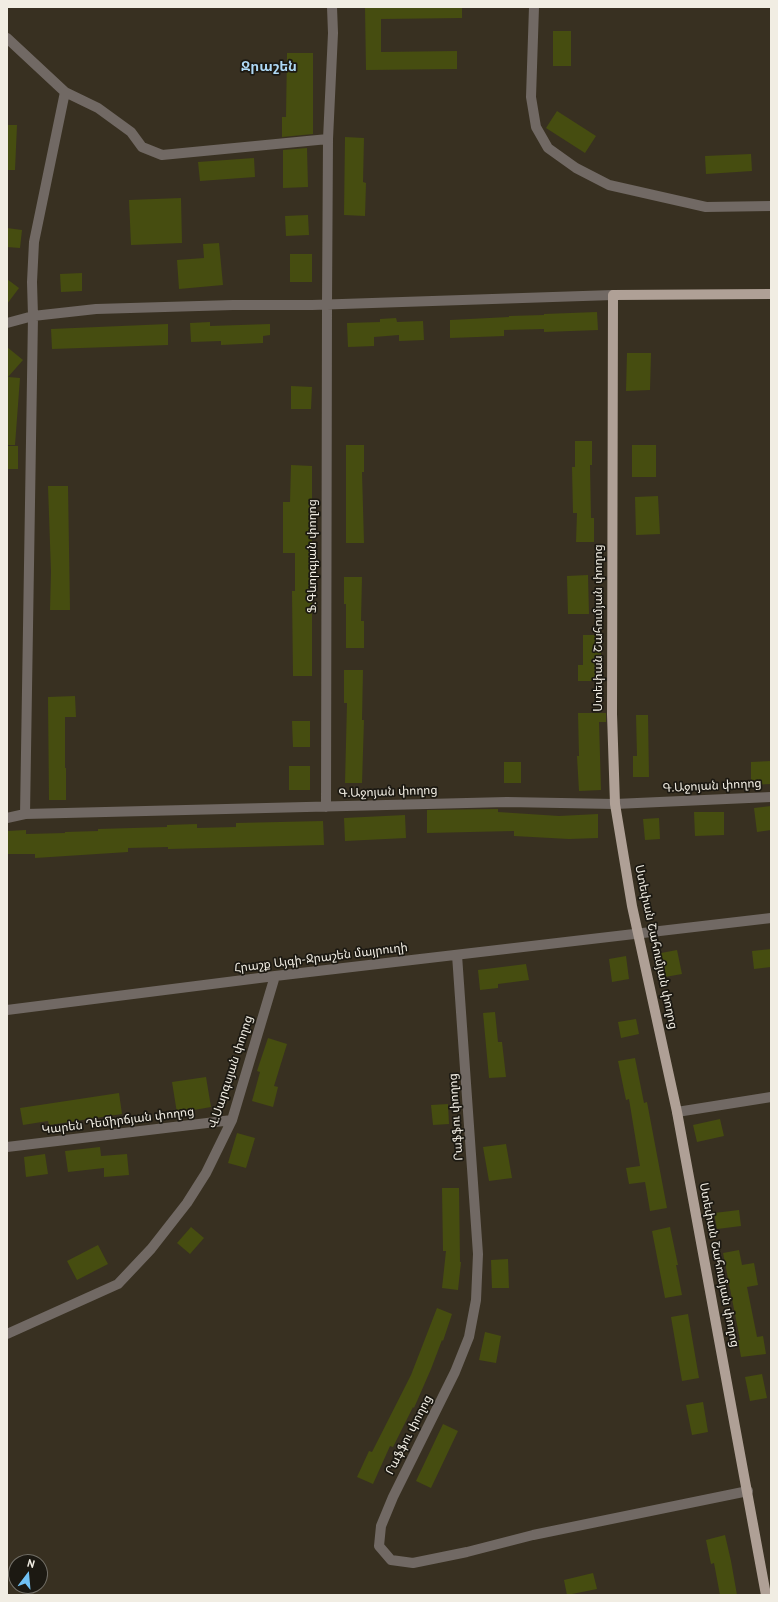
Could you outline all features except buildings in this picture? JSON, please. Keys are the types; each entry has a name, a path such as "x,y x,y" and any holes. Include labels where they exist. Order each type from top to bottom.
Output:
{"main road":[{"path":"613,296 771,294"},
{"name":"Ստեփան Շահումյան փողոց","path":"613,296 612,714 616,804 632,906 677,1112 766,1595"}],"street":[{"name":"Ֆ.Գևորգյան փողոց","path":"326,807 328,139 333,33 332,7"},
{"path":"534,7 531,97 536,127 548,148 576,168 609,185 706,207 771,206"},
{"path":"7,38 65,92 98,108 131,132 142,147 162,155 328,139"},
{"path":"25,814 33,316 32,282 34,242 65,92"},
{"path":"7,323 33,316 96,309 233,304 327,304 613,296"},
{"name":"Գ.Աջոյան փողոց","path":"7,818 25,814 506,802 616,804 771,797"},
{"name":"Հրաշք Այգի-Ջրաշեն մայրուղի","path":"7,1010 275,976 771,918"},
{"name":"Րաֆֆու փողոց","path":"457,955 478,1254 476,1300 469,1337 455,1372 393,1497 381,1526 378,1546 391,1560 413,1563 467,1552 533,1535 748,1491"},
{"name":"Վ.Սարգսյան փողոց","path":"7,1334 118,1284 151,1249 187,1203 206,1173 232,1120 275,976"},
{"path":"677,1112 771,1097"},
{"name":"Կարեն Դեմիրճյան փողոց","path":"7,1147 232,1120"}],"district":[{"name":"Ջրաշեն","path":"269,67"}]}
